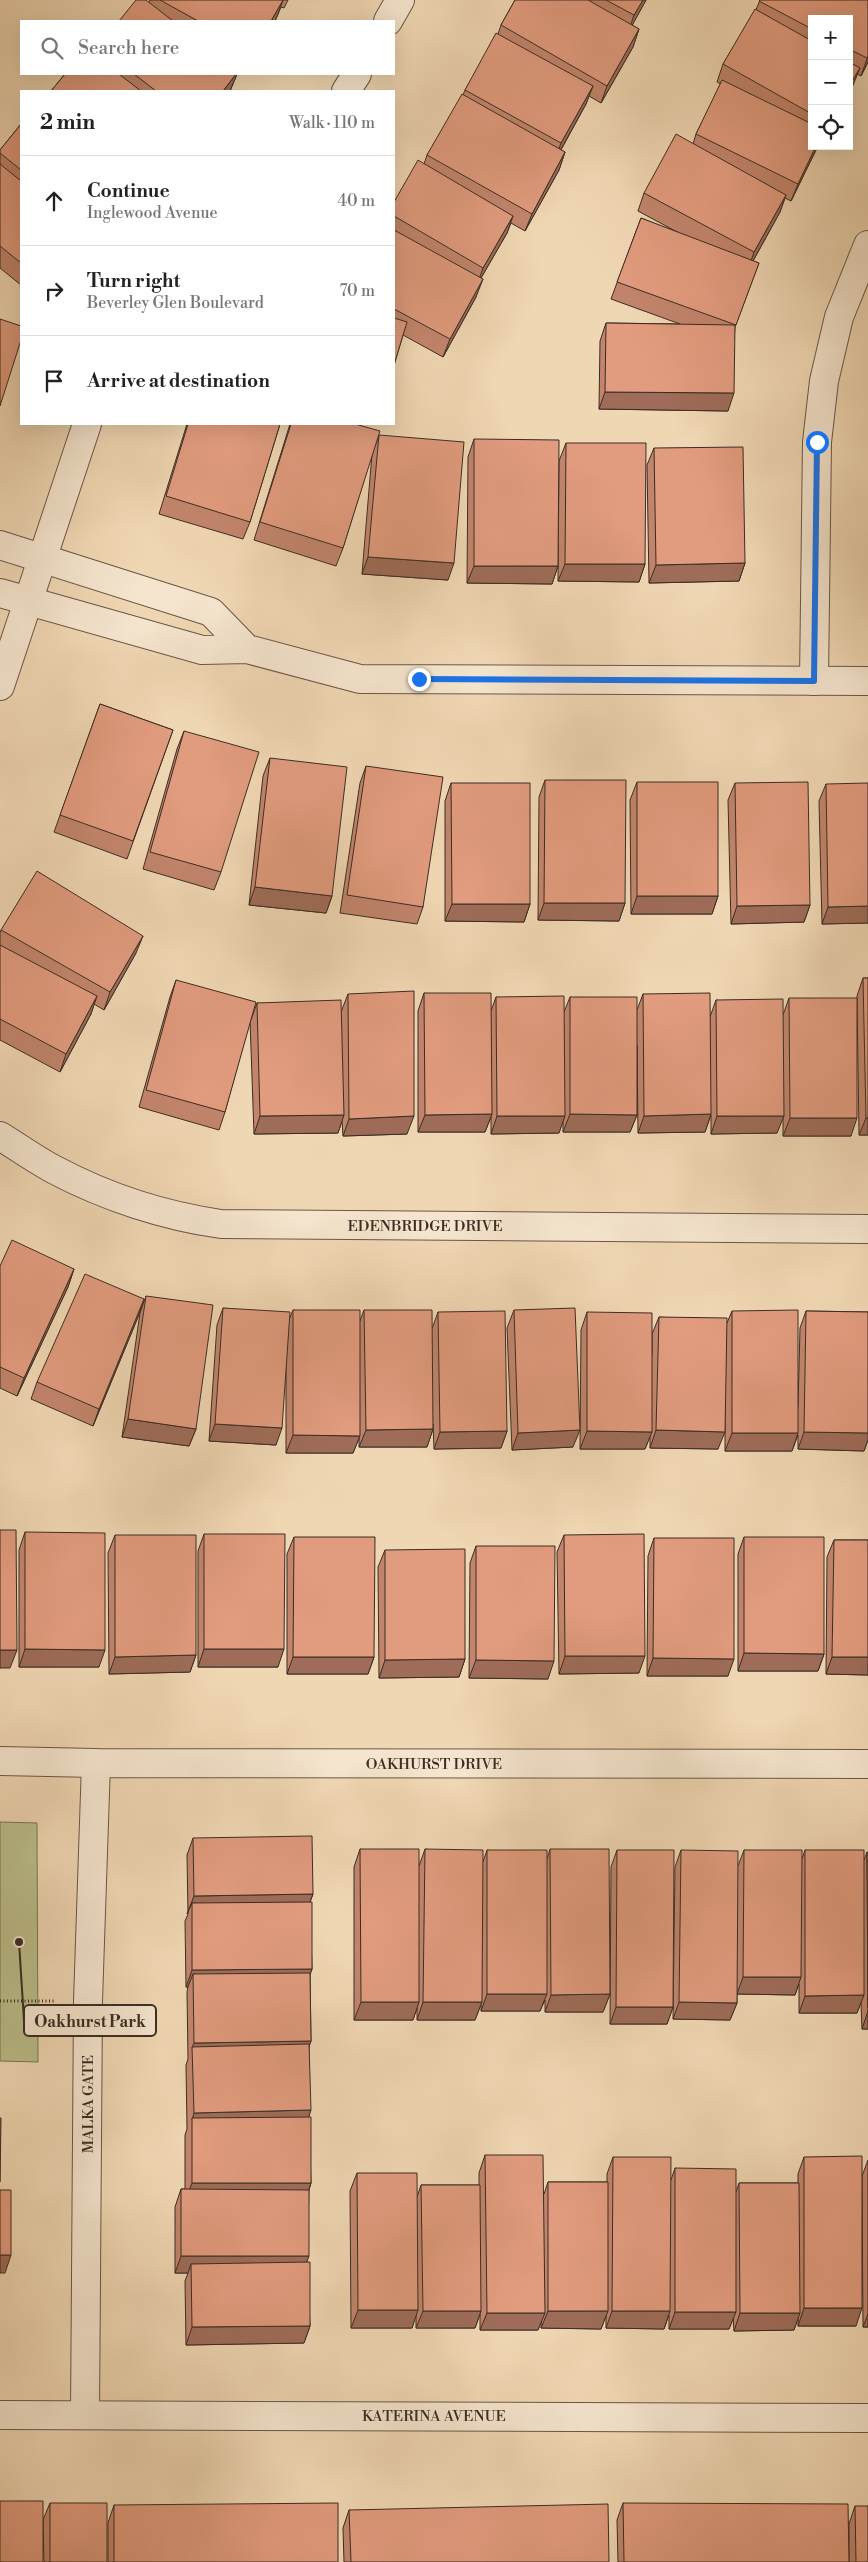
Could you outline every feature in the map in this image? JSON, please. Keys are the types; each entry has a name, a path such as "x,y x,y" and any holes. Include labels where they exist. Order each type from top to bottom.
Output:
{"street":[{"path":"389,20 400,0"},
{"path":"347,90 356,75"},
{"path":"814,681 817,442 824,382 839,317 868,244"},
{"path":"0,686 87,425"},
{"path":"0,545 211,612 247,649"},
{"path":"0,593 202,650 247,649 360,679 868,681"},
{"name":"EDENBRIDGE DRIVE","path":"0,1136 56,1170 128,1201 185,1219 221,1224 868,1229"},
{"name":"OAKHURST DRIVE","path":"0,1761 96,1764 868,1764"},
{"name":"MALKA GATE","path":"85,2415 88,2000 96,1764"},
{"name":"KATERINA AVENUE","path":"0,2415 868,2418"}],"path":[{"path":"0,2001 88,2000"}],"green space":[{"path":"0,1822 37,1823 38,2062 0,2061"}],"building":[{"path":"136,0 146,0 172,20 120,20"},
{"path":"160,0 283,0 272,20 196,20"},
{"path":"515,0 588,0 639,29 607,86 501,25"},
{"path":"606,0 643,0 634,15"},
{"path":"868,0 867,58 853,51 853,15 808,15 808,27 759,1"},
{"path":"755,9 808,39 808,112 723,64"},
{"path":"496,33 593,86 561,143 465,90"},
{"path":"853,64 860,68 853,79"},
{"path":"64,75 120,75 140,90 52,90"},
{"path":"135,75 235,75 224,90 155,90"},
{"path":"722,80 808,122 808,150 814,150 798,184 696,134"},
{"path":"462,94 565,152 532,214 427,155"},
{"path":"20,125 20,169 0,153 0,150"},
{"path":"676,134 786,195 754,252 644,193"},
{"path":"418,160 513,216 483,268 395,217 395,200"},
{"path":"0,164 20,180 20,262 0,246"},
{"path":"641,218 759,263 736,325 617,282"},
{"path":"395,231 483,279 450,339 395,310"},
{"path":"395,318 407,322 395,362"},
{"path":"0,319 20,326 20,343 0,406"},
{"path":"606,323 735,325 734,393 605,392"},
{"path":"188,425 280,425 250,522 166,496"},
{"path":"291,425 359,425 380,431 343,548 260,522"},
{"path":"379,435 464,442 454,563 368,557"},
{"path":"474,439 559,440 558,566 474,566"},
{"path":"566,443 646,443 645,564 565,564"},
{"path":"743,447 745,563 656,565 654,448"},
{"path":"100,704 173,730 133,841 60,815"},
{"path":"184,731 259,752 221,872 150,852"},
{"path":"270,758 347,767 332,896 255,887"},
{"path":"366,766 443,777 423,907 347,895"},
{"path":"545,780 626,780 625,903 544,903"},
{"path":"637,782 718,782 718,896 637,896"},
{"path":"808,782 810,905 737,906 735,783"},
{"path":"451,783 530,783 530,904 452,904"},
{"path":"868,783 868,906 828,907 826,784"},
{"path":"37,871 143,936 110,992 1,930"},
{"path":"0,945 97,996 66,1054 0,1019"},
{"path":"863,978 868,978 868,1118 866,1118"},
{"path":"176,980 256,1002 225,1112 146,1090"},
{"path":"414,991 414,1116 349,1119 348,994"},
{"path":"424,993 491,993 492,1114 425,1115"},
{"path":"710,993 711,1114 644,1116 643,994"},
{"path":"564,996 565,1116 497,1116 496,997"},
{"path":"570,997 637,997 637,1115 570,1114"},
{"path":"789,998 857,998 857,1118 790,1118"},
{"path":"783,999 784,1116 717,1116 716,1000"},
{"path":"341,1000 344,1115 260,1116 257,1003"},
{"path":"12,1240 74,1269 24,1378 0,1367 0,1266"},
{"path":"85,1274 144,1299 99,1409 37,1382"},
{"path":"146,1296 213,1305 196,1429 128,1419"},
{"path":"223,1308 290,1312 282,1428 215,1424"},
{"path":"575,1308 580,1430 518,1433 514,1310"},
{"path":"293,1310 360,1310 360,1436 293,1435"},
{"path":"364,1310 432,1310 433,1429 366,1430"},
{"path":"798,1310 798,1433 732,1433 732,1311"},
{"path":"505,1311 507,1431 440,1432 438,1312"},
{"path":"806,1311 868,1312 868,1433 804,1432"},
{"path":"587,1312 652,1313 652,1432 587,1431"},
{"path":"659,1317 727,1318 725,1432 656,1430"},
{"path":"0,1530 16,1530 17,1650 0,1650"},
{"path":"25,1532 105,1533 105,1650 25,1649"},
{"path":"204,1534 285,1534 284,1649 204,1649"},
{"path":"644,1534 645,1656 565,1656 564,1535"},
{"path":"115,1535 196,1535 196,1655 115,1657"},
{"path":"294,1537 375,1537 374,1657 293,1657"},
{"path":"744,1537 824,1537 824,1654 744,1653"},
{"path":"654,1538 734,1538 734,1659 653,1658"},
{"path":"834,1540 868,1540 868,1657 832,1657"},
{"path":"476,1546 555,1546 554,1661 476,1660"},
{"path":"465,1549 465,1659 385,1660 385,1550"},
{"path":"312,1836 313,1894 194,1896 193,1838"},
{"path":"360,1849 419,1849 419,2002 361,2002"},
{"path":"425,1849 483,1850 482,2002 423,2002"},
{"path":"550,1849 609,1849 610,1994 551,1995"},
{"path":"487,1850 547,1850 547,1994 487,1994"},
{"path":"617,1850 674,1850 673,2007 616,2007"},
{"path":"681,1850 738,1851 737,2003 679,2002"},
{"path":"744,1850 802,1850 801,1977 743,1977"},
{"path":"805,1850 864,1850 864,1995 805,1996"},
{"path":"867,1852 868,1852 868,2008"},
{"path":"312,1902 312,1969 192,1970 192,1903"},
{"path":"310,1973 311,2041 194,2043 193,1974"},
{"path":"309,2044 311,2110 194,2113 192,2047"},
{"path":"311,2117 311,2183 192,2183 192,2118"},
{"path":"0,2118 1,2118 0,2182"},
{"path":"485,2155 543,2155 545,2313 487,2313"},
{"path":"862,2156 862,2308 804,2308 804,2157"},
{"path":"613,2157 671,2157 670,2311 612,2311"},
{"path":"675,2168 736,2169 736,2312 675,2312"},
{"path":"357,2173 417,2173 418,2310 358,2310"},
{"path":"548,2182 608,2182 608,2311 548,2311"},
{"path":"739,2183 799,2183 800,2313 740,2313"},
{"path":"421,2185 480,2185 481,2311 423,2311"},
{"path":"181,2189 309,2190 309,2256 181,2256"},
{"path":"0,2190 11,2190 11,2255 0,2255"},
{"path":"310,2262 310,2326 192,2327 191,2264"},
{"path":"0,2501 43,2501 43,2562 0,2562"},
{"path":"50,2503 107,2503 107,2562 50,2562"},
{"path":"338,2503 338,2562 114,2562 114,2505"},
{"path":"623,2503 848,2504 849,2562 624,2562"},
{"path":"608,2504 609,2562 351,2562 349,2510"},
{"path":"855,2506 868,2506 868,2562 856,2562"}],"place":[{"name":"Oakhurst Park","path":"19,1942"}],"route":[{"path":"419,679 814,681 817,442"}]}
